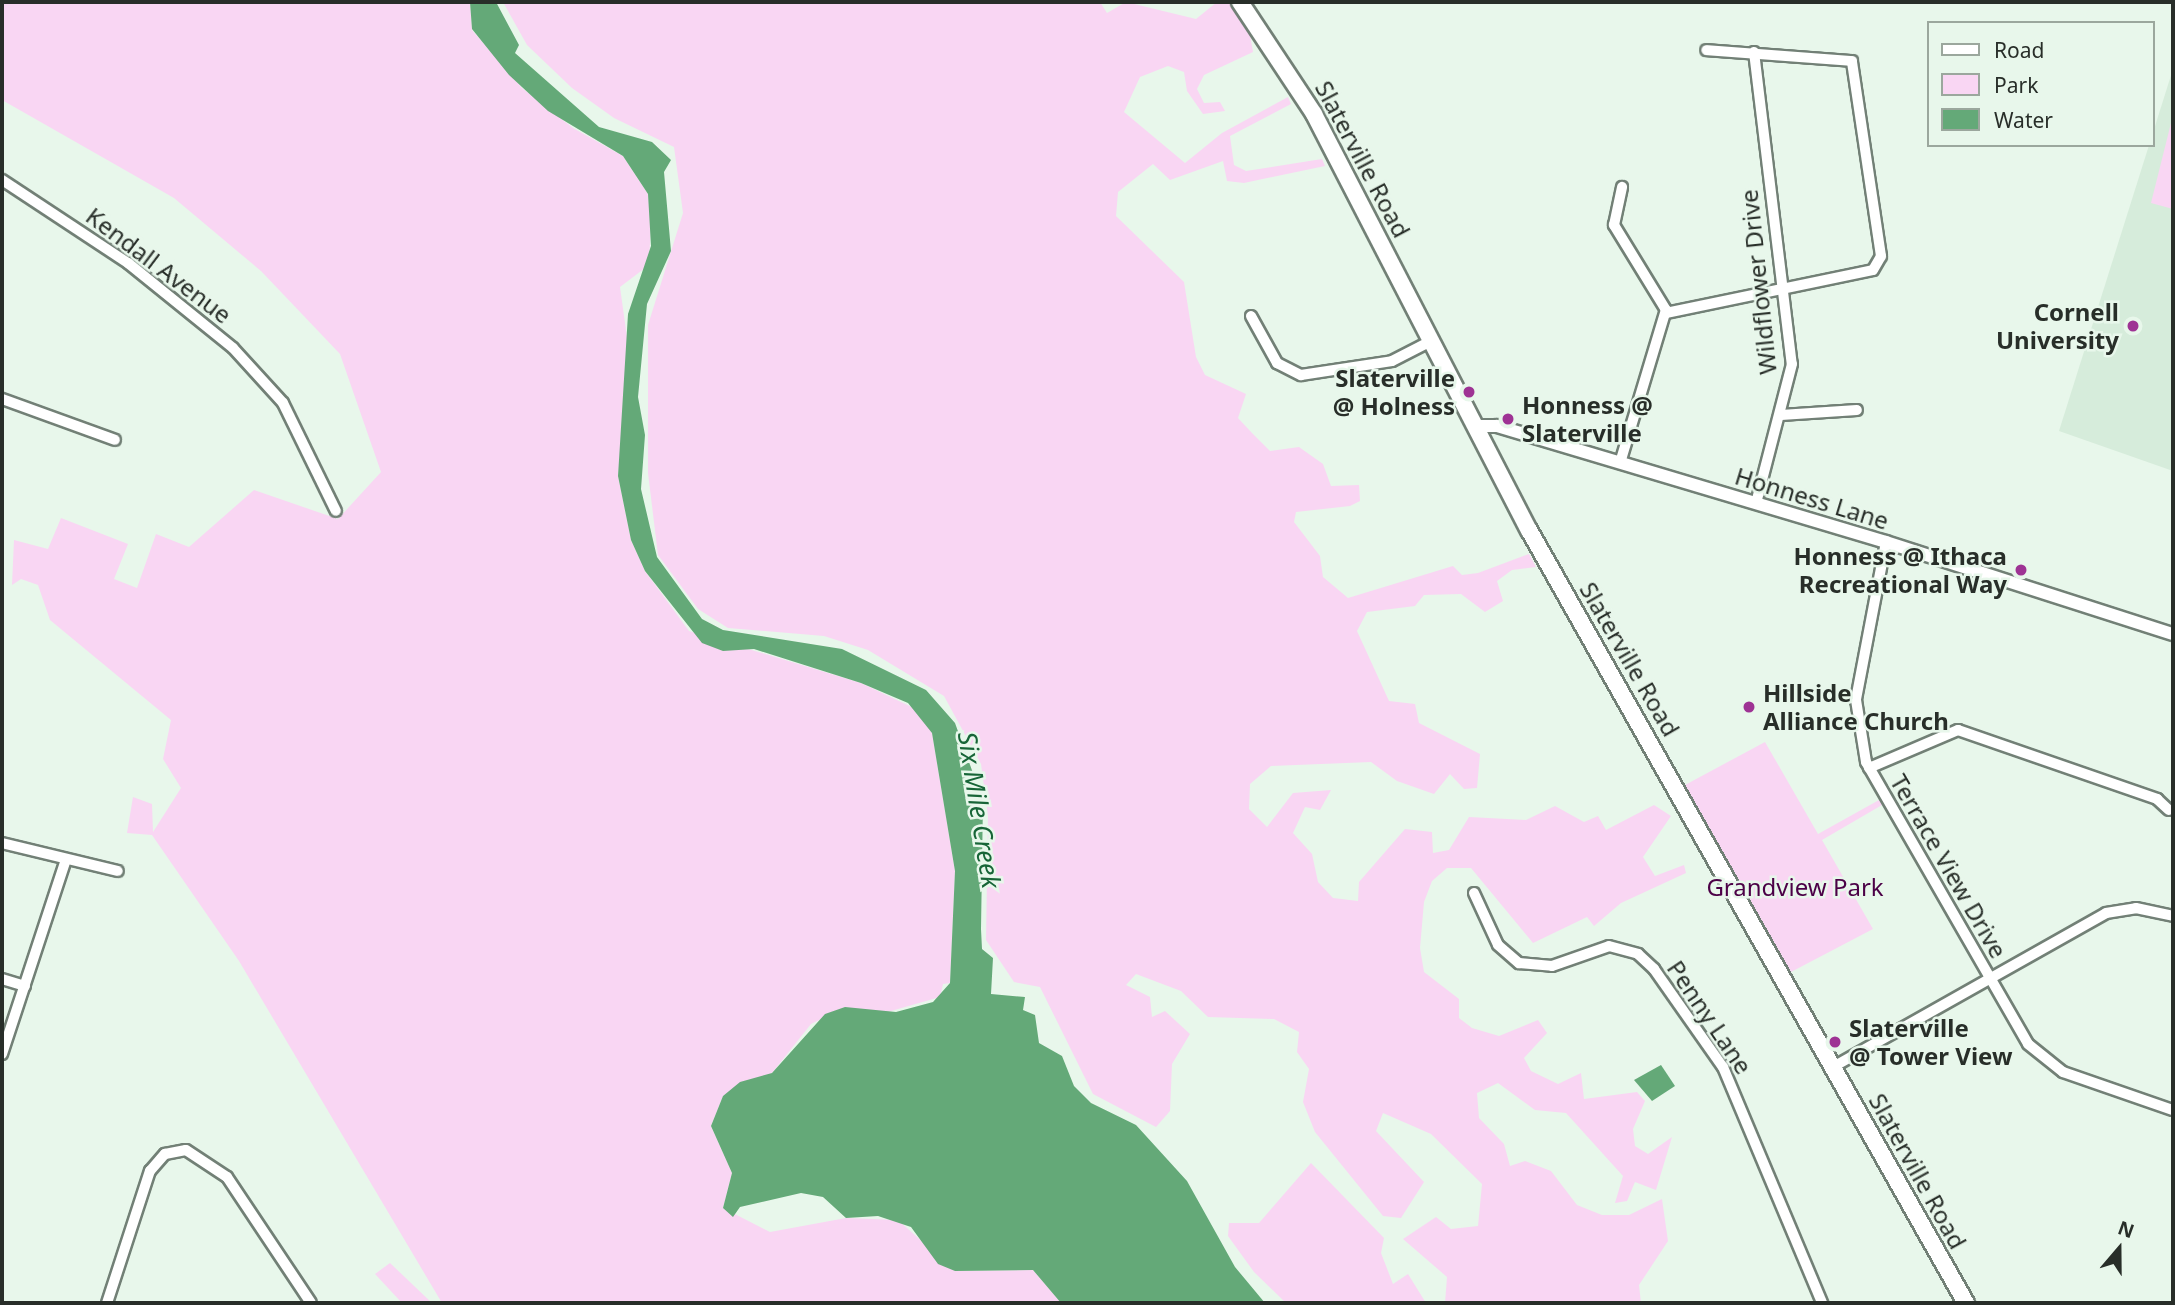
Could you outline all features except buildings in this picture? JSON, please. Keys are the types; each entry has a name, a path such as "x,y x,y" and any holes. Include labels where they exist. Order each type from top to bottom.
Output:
{"highway":[{"name":"Slaterville Road","path":"1240,2 1263,32 1314,114 1476,426 1966,1303"}],"street":[{"path":"1666,313 1873,270 1881,256 1854,64 1844,57 1706,50"},
{"name":"Wildflower Drive","path":"1754,52 1792,364 1781,415 1756,503"},
{"name":"Kendall Avenue","path":"2,180 128,263 233,348 283,403 336,511"},
{"path":"1620,463 1666,313 1614,225 1622,187"},
{"path":"1251,316 1277,363 1301,375 1392,361 1433,340"},
{"path":"2,399 115,440"},
{"path":"1781,415 1857,410"},
{"name":"Honness Lane","path":"1476,426 1497,426 1756,503 2173,634"},
{"name":"Terrace View Drive","path":"1886,542 1855,714 1869,768 2018,1030 2047,1062 2173,1110"},
{"path":"1869,768 1958,730 2157,799 2169,810"},
{"path":"2,843 118,871"},
{"path":"2,1054 66,859"},
{"name":"Penny Lane","path":"1474,893 1498,945 1519,963 1552,966 1609,946 1638,954 1654,969 1723,1067 1822,1303"},
{"path":"1833,1067 2106,913 2136,908 2173,916"},
{"path":"2,979 25,986"},
{"path":"107,1303 150,1171 165,1154 186,1150 227,1177 311,1303"}],"shaded area":[{"name":"Cornell University","path":"2173,69 2173,471 2059,431 2148,147 2154,147 2154,129"}],"green space":[{"path":"2,2 470,2 472,30 522,88 573,128 623,156 648,194 651,219 649,265 620,287 630,359 618,476 631,540 645,571 689,631 861,683 920,711 932,733 955,871 950,983 943,984 940,997 877,1015 845,1007 811,1024 772,1073 723,1096 711,1126 732,1173 723,1208 770,1232 846,1218 898,1220 955,1271 1033,1270 1061,1303 442,1303 239,961 152,835 127,833 133,797 152,804 153,832 181,788 163,759 171,720 50,620 38,585 21,579 12,585 14,540 48,549 61,518 128,544 114,579 137,588 156,534 189,547 254,490 338,519 381,472 340,354 261,271 174,198 2,100"},
{"path":"503,2 1100,2 1107,13 1126,2 1196,19 1217,2 1229,2 1249,29 1253,52 1204,75 1197,89 1204,103 1220,102 1225,111 1203,114 1187,91 1184,72 1168,66 1140,77 1124,112 1185,163 1222,133 1288,97 1291,104 1230,136 1234,165 1246,171 1322,159 1325,166 1244,183 1227,181 1223,161 1170,180 1153,164 1118,192 1116,216 1184,282 1196,357 1205,375 1246,394 1238,418 1270,451 1299,447 1323,464 1331,486 1359,485 1360,501 1350,506 1296,512 1294,522 1320,556 1323,577 1348,598 1453,566 1462,575 1478,573 1529,554 1536,567 1512,570 1497,581 1503,601 1485,612 1461,594 1424,595 1415,606 1367,612 1357,631 1389,701 1415,704 1419,723 1480,754 1477,788 1464,789 1450,774 1434,794 1397,781 1371,762 1271,766 1250,784 1249,809 1267,827 1293,793 1331,790 1320,810 1305,807 1293,833 1312,854 1318,882 1333,898 1358,901 1359,882 1405,829 1432,832 1433,853 1449,850 1469,817 1526,820 1555,806 1584,822 1598,816 1606,830 1654,805 1671,816 1643,857 1655,876 1684,865 1686,873 1621,903 1594,926 1587,917 1533,943 1471,868 1447,868 1432,881 1424,902 1420,948 1424,972 1459,999 1459,1018 1472,1028 1499,1036 1538,1020 1547,1033 1524,1058 1531,1071 1558,1084 1581,1073 1584,1099 1637,1092 1645,1101 1633,1129 1635,1146 1648,1154 1672,1137 1656,1190 1635,1182 1627,1201 1615,1203 1623,1176 1566,1113 1535,1110 1498,1083 1477,1093 1479,1118 1504,1144 1510,1166 1525,1161 1551,1171 1577,1205 1602,1215 1629,1215 1662,1199 1668,1241 1639,1285 1641,1303 1445,1303 1447,1277 1403,1239 1436,1217 1451,1229 1478,1226 1482,1184 1431,1134 1383,1113 1376,1131 1424,1182 1401,1218 1383,1216 1315,1132 1303,1102 1309,1069 1297,1052 1299,1032 1274,1019 1208,1017 1181,991 1136,974 1126,985 1150,997 1152,1017 1165,1011 1190,1034 1172,1064 1170,1111 1156,1127 1093,1094 1040,987 1014,982 986,940 988,816 981,764 944,696 868,650 824,636 728,628 698,609 658,555 648,473 648,325 683,213 674,147 614,118 572,88 527,45"},
{"path":"2173,115 2173,209 2151,203"},
{"name":"Grandview Park","path":"1765,742 1818,834 1879,800 1882,805 1822,840 1873,929 1791,972 1685,785"},
{"path":"1311,1163 1384,1238 1381,1253 1393,1284 1408,1274 1426,1303 1286,1303 1254,1272 1228,1236 1229,1223 1259,1223"},
{"path":"390,1263 432,1303 402,1303 375,1274"}],"water":[{"name":"Six Mile Creek","path":"470,2 496,2 519,45 515,53 599,127 652,142 671,160 664,172 671,251 647,304 638,397 645,435 641,489 657,557 702,619 723,630 842,649 926,690 955,723 983,801 981,929 982,949 993,958 991,994 1025,997 1023,1010 1035,1015 1039,1043 1062,1056 1074,1086 1091,1103 1136,1125 1187,1181 1235,1267 1265,1303 1061,1303 1033,1270 955,1271 938,1264 911,1227 878,1216 846,1218 823,1197 801,1193 740,1207 733,1217 723,1208 732,1173 711,1126 723,1096 740,1082 772,1073 825,1014 845,1007 896,1012 933,1002 950,983 955,871 932,733 908,703 861,683 754,649 723,651 702,643 645,571 631,540 618,476 628,314 651,246 648,194 623,156 548,111 509,75 472,29"},
{"path":"1661,1065 1675,1086 1652,1101 1634,1080"}],"place":[{"name":"Cornell University","path":"2133,326"},
{"name":"Slaterville @ Holness","path":"1469,392"},
{"name":"Honness @ Slaterville","path":"1508,419"},
{"name":"Honness @ Ithaca Recreational Way","path":"2021,570"},
{"name":"Hillside Alliance Church","path":"1749,707"},
{"name":"Slaterville @ Tower View","path":"1835,1042"}]}
